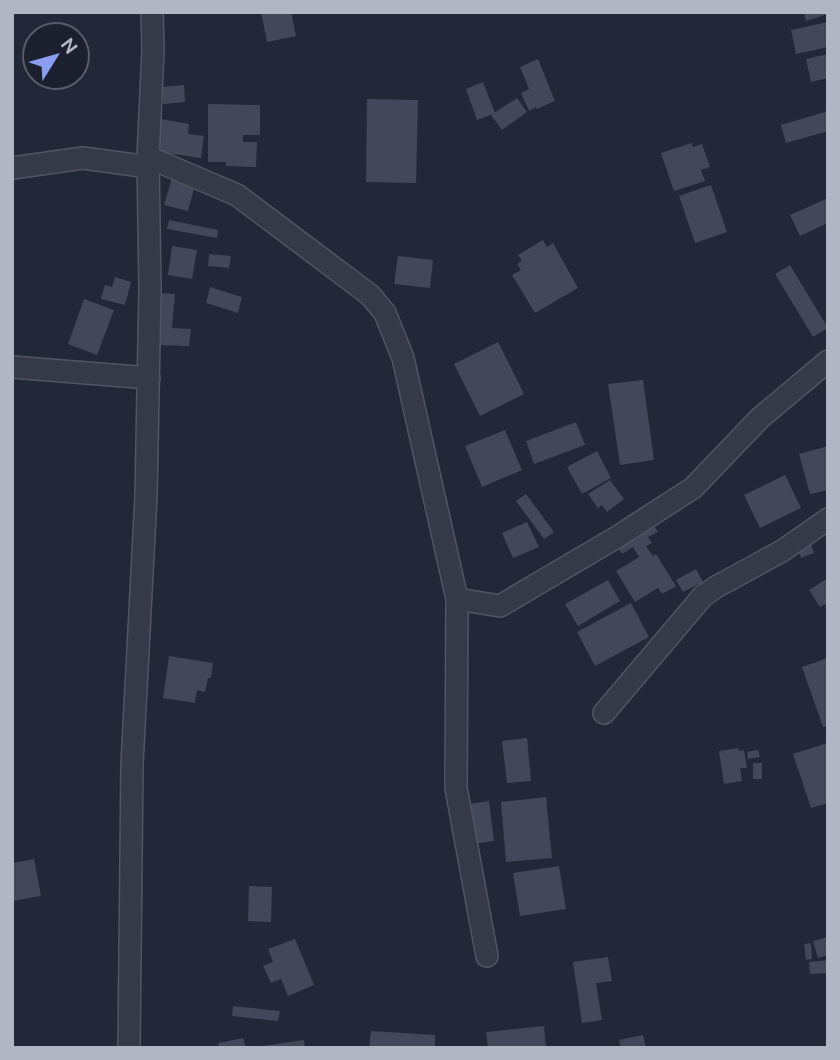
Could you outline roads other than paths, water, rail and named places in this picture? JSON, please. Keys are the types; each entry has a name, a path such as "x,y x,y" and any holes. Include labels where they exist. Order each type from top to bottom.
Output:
{"street":[{"path":"129,1048 132,765 146,496 149,378 152,12"},
{"path":"12,168 83,158 149,162 237,195 370,295 385,313 403,358 457,598 456,788 488,956"},
{"path":"457,598 500,606 617,537 692,488 760,418 828,361"},
{"path":"12,367 149,378"},
{"path":"604,713 703,596 782,551 828,519"}]}
